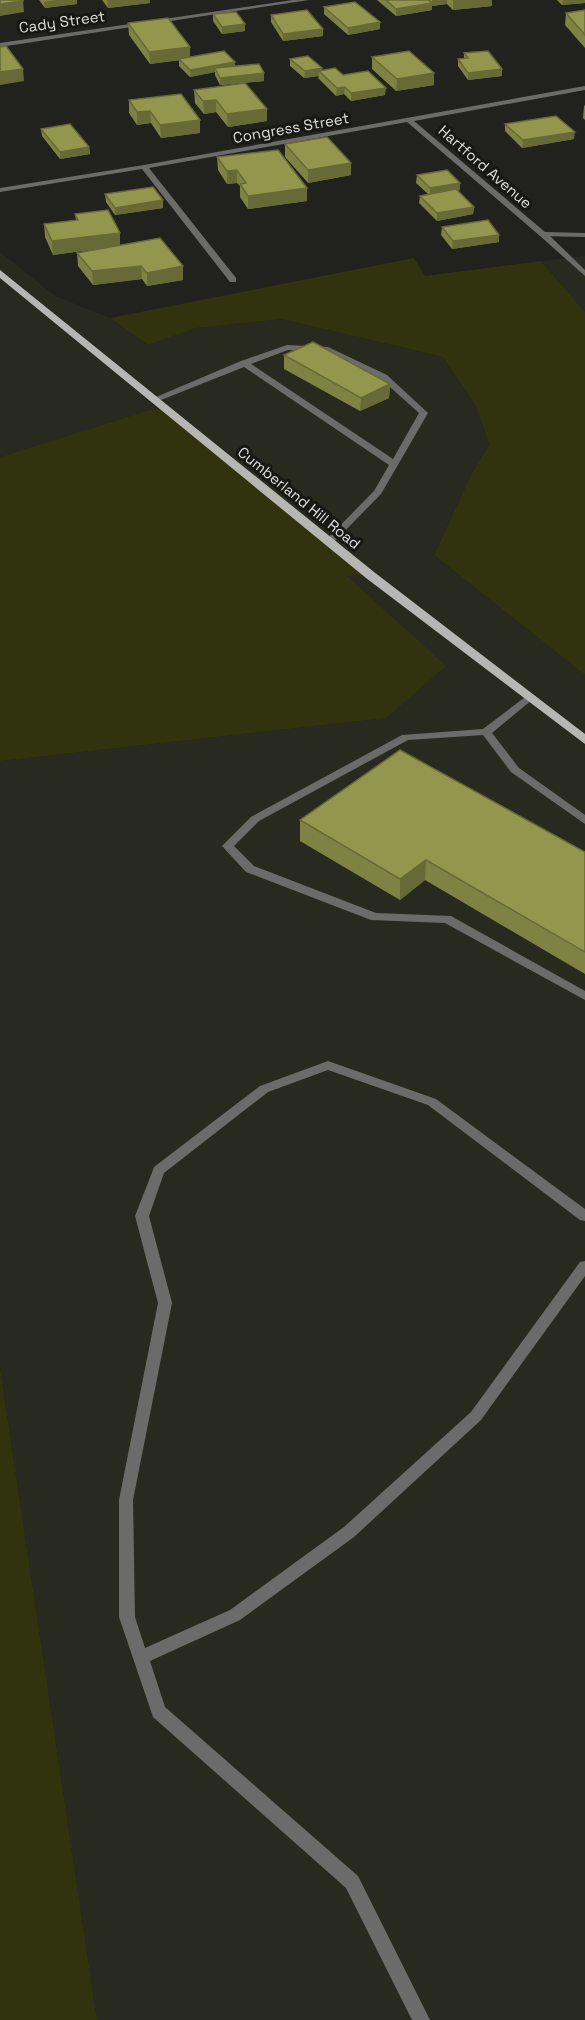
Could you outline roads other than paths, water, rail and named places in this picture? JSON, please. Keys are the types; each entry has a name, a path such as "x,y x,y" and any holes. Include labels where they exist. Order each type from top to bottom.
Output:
{"main road":[{"name":"Cumberland Hill Road","path":"0,273 329,542 585,740"}],"street":[{"name":"Cady Street","path":"0,45 306,0"},
{"name":"Congress Street","path":"0,190 410,121 585,88"},
{"name":"Hartford Avenue","path":"410,121 543,234 585,274"},
{"path":"144,167 232,280"},
{"path":"543,234 585,235"},
{"path":"153,400 286,347 325,349 384,377 424,413 378,492 329,542"},
{"path":"244,363 393,463"},
{"path":"529,697 486,732 406,737 255,819 228,846 250,869 375,917 447,919 585,996"},
{"path":"486,732 515,770 585,820"},
{"path":"421,2020 352,1881 159,1712 127,1617 126,1500 165,1303 142,1216 159,1170 264,1089 328,1065 432,1102 585,1216"},
{"path":"141,1657 235,1614 349,1532 476,1416 585,1266"}]}
